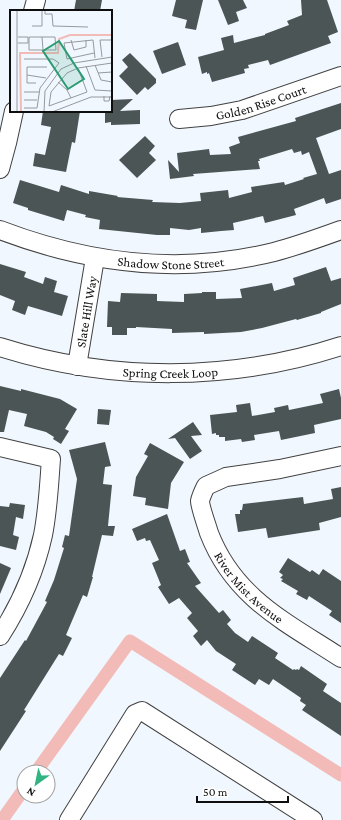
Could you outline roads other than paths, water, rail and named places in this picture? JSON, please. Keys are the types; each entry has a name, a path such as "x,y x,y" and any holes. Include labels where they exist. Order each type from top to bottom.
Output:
{"street":[{"path":"33,10 36,0"},
{"name":"Golden Rise Court","path":"179,119 211,116 242,110 341,76"},
{"path":"0,169 14,112"},
{"name":"Shadow Stone Street","path":"0,230 59,250 95,258 158,264 197,263 236,259 274,252 341,230"},
{"name":"Slate Hill Way","path":"77,366 95,258"},
{"name":"Spring Creek Loop","path":"0,347 20,354 77,366 156,374 205,373 244,369 320,353 341,346"},
{"path":"0,447 51,459 47,510 36,563 24,594 0,636"},
{"name":"River Mist Avenue","path":"341,456 280,469 226,477 206,486 200,500 206,526 214,545 225,565 239,584 274,614 341,658"},
{"path":"69,820 135,714 142,711 313,820"}],"waterway":[{"path":"42,764 130,641 341,775"},
{"path":"2,820 16,800"}]}
